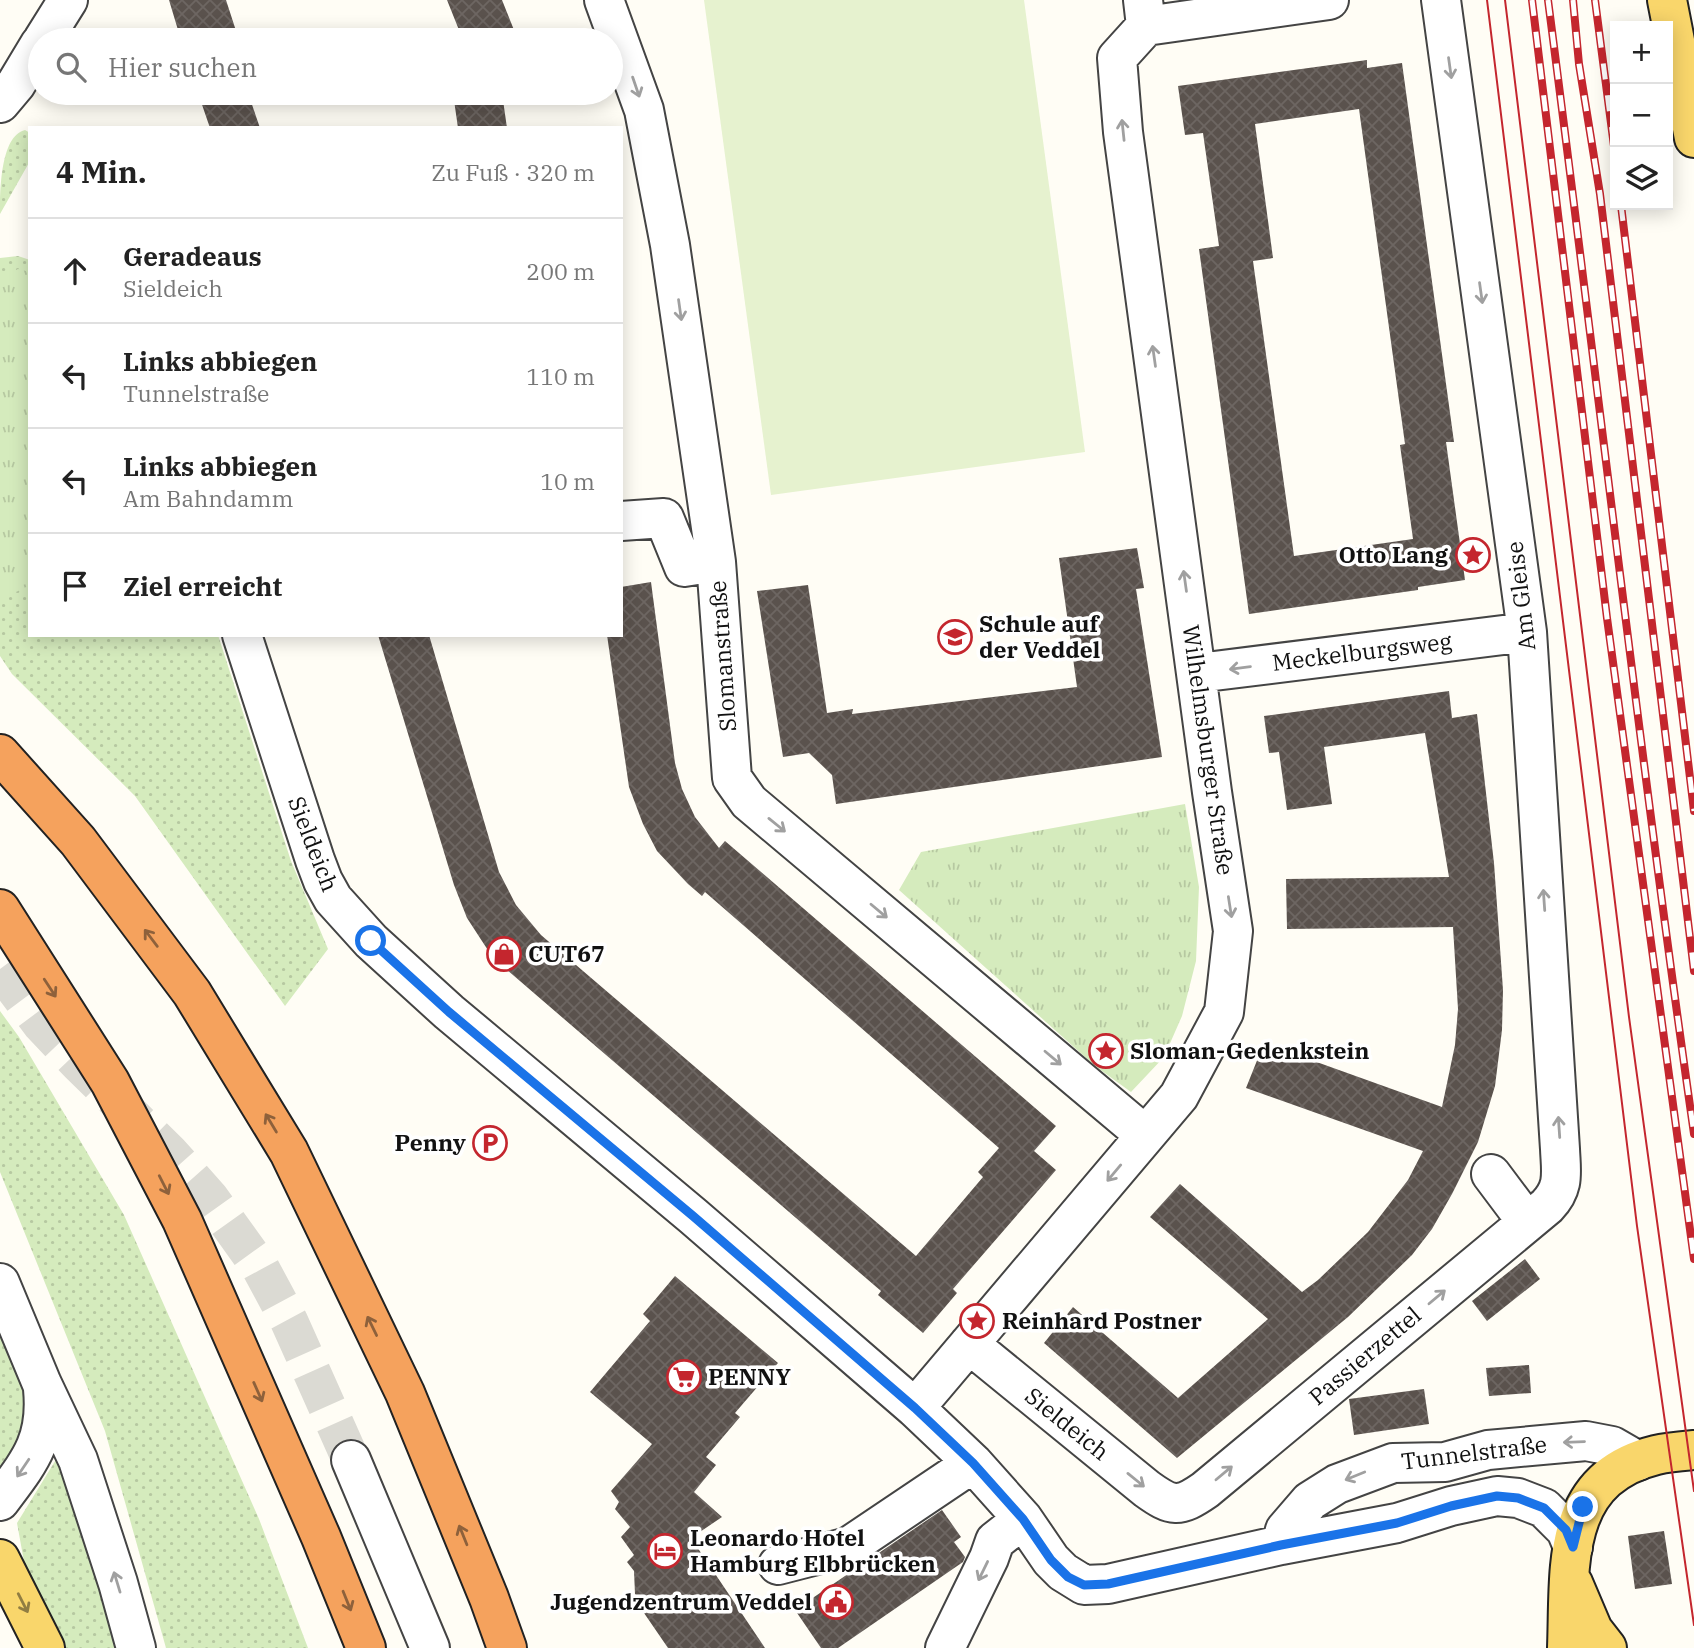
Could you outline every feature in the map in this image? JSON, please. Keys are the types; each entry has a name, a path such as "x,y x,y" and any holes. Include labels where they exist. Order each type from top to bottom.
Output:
{"highway":[{"path":"0,754 78,841 192,993 289,1152 405,1393 507,1648"},
{"path":"4,919 110,1082 182,1220 321,1537 366,1648"}],"main road":[{"path":"1667,0 1694,138"},
{"path":"1567,1648 1572,1561 1583,1507 1602,1482 1638,1461 1657,1455 1694,1450"},
{"path":"0,1559 46,1648"},
{"path":"1572,1561 1587,1618 1606,1648"}],"street":[{"path":"50,28 68,0"},
{"name":"Slomanstraße","path":"604,0 614,28"},
{"path":"1145,13 1329,0"},
{"name":"Am Gleise","path":"1441,0 1527,632 1560,1149 1561,1181 1558,1194"},
{"path":"1677,0 1694,60"},
{"name":"Wilhelmsburger Straße","path":"915,1408 1179,1096 1224,1012 1233,931 1123,132 1117,58 1145,13"},
{"name":"Slomanstraße","path":"623,52 644,110 670,245 716,562 732,778 749,802 1145,1135"},
{"path":"0,103 28,63"},
{"path":"623,521 664,518 684,567 716,562"},
{"name":"Meckelburgsweg","path":"1198,673 1527,632"},
{"name":"Sieldeich","path":"243,637 315,860 323,881 344,913 449,1012 693,1216 915,1408 973,1463 1023,1519 1051,1560 1068,1577 1084,1585 1108,1584"},
{"path":"1491,1174 1527,1222"},
{"name":"Passierzettel","path":"1166,1502 1178,1503 1192,1499 1205,1490 1558,1194"},
{"path":"0,1283 42,1384 78,1460 136,1648"},
{"name":"Sieldeich","path":"969,1344 1166,1502"},
{"path":"0,1502 27,1464 40,1437 45,1413 42,1384"},
{"name":"Tunnelstraße","path":"1281,1545 1285,1530 1310,1500 1337,1484 1393,1464 1445,1462 1488,1450 1587,1441 1612,1446 1638,1461"},
{"path":"351,1460 430,1648"},
{"path":"778,1565 848,1547 973,1463"},
{"name":"Tunnelstraße","path":"1108,1584 1281,1545 1397,1523 1451,1506 1497,1496 1518,1498 1544,1508 1566,1530 1572,1561"},
{"path":"945,1648 995,1541 1023,1519"}],"green space":[{"path":"704,0 1024,0 1085,452 771,495"},
{"path":"25,130 28,132 28,165 0,214 3,166 6,153 17,134"},
{"path":"18,256 28,259 28,637 219,637 291,861 328,949 285,1006 135,796 12,674 0,656 0,258"},
{"path":"18,269 28,272 28,586 0,600 0,278"},
{"path":"1185,804 1199,887 1196,961 1182,1016 1164,1057 1131,1092 1095,1066 899,890 921,852"},
{"path":"0,1011 19,1037 124,1215 259,1519 308,1648 166,1648 105,1431 0,1172"},
{"path":"0,1329 29,1398 23,1438 0,1469"},
{"path":"57,1458 65,1460 125,1648 63,1648 25,1567 17,1523"}],"building":[{"path":"169,0 226,0 235,28 177,28"},
{"path":"447,0 502,0 513,28 458,28"},
{"path":"1367,60 1367,68 1402,63 1454,442 1446,442 1465,580 1418,587 1418,590 1249,614 1199,249 1219,246 1203,133 1185,135 1178,86","holes":["1359,109 1405,444 1400,445 1413,539 1294,556 1253,261 1273,258 1255,124"]},
{"path":"202,105 252,105 259,126 209,126"},
{"path":"455,105 504,105 507,126 458,126"},
{"path":"1137,548 1144,588 1136,589 1162,757 836,804 832,775 809,753 783,757 757,591 808,585 827,713 853,709 852,714 1077,687 1059,558"},
{"path":"651,582 675,763 682,789 695,817 719,848 725,841 1056,1126 1034,1151 1056,1170 953,1289 957,1293 923,1333 878,1295 881,1291 493,958 467,918 454,885 379,637 430,637 499,872 516,905 541,935 916,1256 983,1177 978,1172 999,1148 705,892 702,896 688,884 657,851 629,787 607,637 623,637 623,587"},
{"path":"1449,691 1452,718 1477,714 1494,863 1503,990 1502,1030 1495,1086 1478,1142 1432,1229 1412,1255 1348,1317 1177,1458 1044,1343 1073,1307 1178,1398 1268,1319 1150,1217 1180,1184 1302,1292 1368,1232 1408,1180 1423,1151 1246,1088 1264,1043 1442,1107 1455,1045 1458,1009 1453,927 1287,929 1286,879 1449,877 1425,733 1324,747 1332,804 1287,810 1279,752 1269,753 1264,716"},
{"path":"1525,1259 1540,1279 1487,1321 1472,1301"},
{"path":"675,1276 778,1363 735,1413 740,1417 706,1457 716,1465 694,1492 722,1517 691,1538 765,1648 668,1648 644,1613 646,1608 635,1594 634,1571 627,1562 634,1555 621,1537 630,1527 615,1509 619,1502 611,1491 652,1444 590,1392 650,1321 643,1314"},
{"path":"1529,1365 1531,1393 1489,1396 1486,1368"},
{"path":"1424,1389 1429,1424 1354,1435 1349,1399"},
{"path":"942,1510 961,1537 954,1542 965,1557 963,1562 838,1648 821,1648 795,1610"},
{"path":"1664,1531 1672,1584 1635,1589 1628,1536"}],"tunnel":[{"path":"0,969 41,1024 170,1153 210,1198 261,1269 289,1321 351,1460"}],"tram line":[{"path":"1487,0 1637,1226 1694,1625"},
{"path":"1505,0 1629,1017 1694,1491"}],"railway":[{"path":"1532,0 1607,618 1694,1259"},
{"path":"1548,0 1637,709 1694,1134"},
{"path":"1573,0 1579,64 1600,194 1694,971"},
{"path":"1595,0 1614,147"},
{"path":"1622,210 1694,811"}],"place":[{"name":"Otto Lang","path":"1473,555"},
{"name":"Schule auf der Veddel","path":"955,637"},
{"name":"CUT67","path":"504,954"},
{"name":"Sloman-Gedenkstein","path":"1106,1051"},
{"name":"Penny","path":"490,1143"},
{"name":"Reinhard Postner","path":"977,1321"},
{"name":"PENNY","path":"684,1377"},
{"name":"Leonardo Hotel Hamburg Elbbrücken","path":"665,1551"},
{"name":"Jugendzentrum Veddel","path":"836,1602"}],"route":[{"path":"371,941 449,1012 693,1216 915,1408 973,1463 1023,1519 1051,1560 1076,1582 1093,1586 1108,1584 1281,1545 1397,1523 1451,1506 1497,1496 1518,1498 1544,1508 1566,1530 1573,1547 1583,1507"}]}
